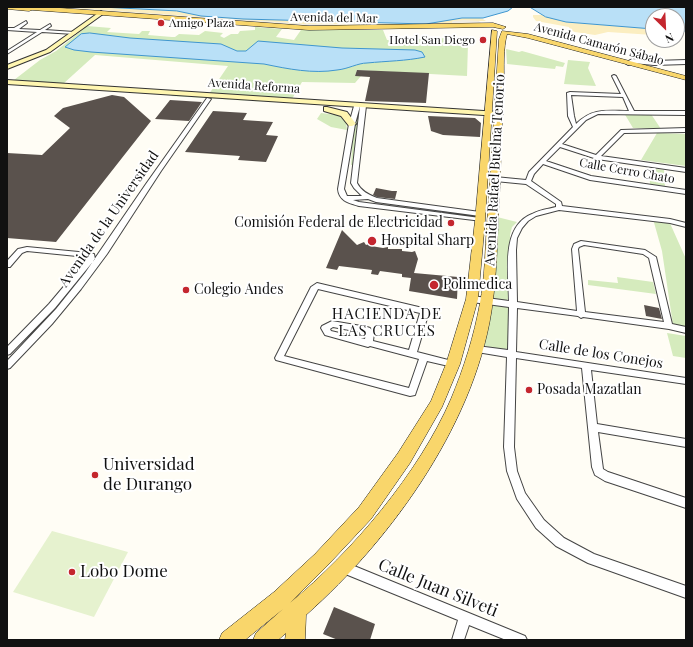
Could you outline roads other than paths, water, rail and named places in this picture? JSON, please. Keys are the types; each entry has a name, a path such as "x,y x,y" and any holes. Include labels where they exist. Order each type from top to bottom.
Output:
{"main road":[{"name":"Avenida del Mar","path":"7,7 285,28 379,30 474,27 493,30"},
{"name":"Avenida del Mar","path":"21,7 309,28 387,28 495,25 504,32"},
{"path":"75,13 82,17 86,22"},
{"path":"7,67 48,51 74,33 98,13"},
{"path":"7,64 40,51 66,33 86,22 120,16"},
{"path":"493,30 494,27 504,32"},
{"name":"Avenida Rafael Buelna Tenorio","path":"265,639 342,567 412,484 430,455 457,403 469,375 477,349 480,300 480,217 493,30"},
{"name":"Avenida Camarón Sábalo","path":"504,32 523,35 630,62 686,78"},
{"name":"Avenida Camarón Sábalo","path":"504,32 630,62 653,65 686,75"},
{"name":"Avenida Rafael Buelna Tenorio","path":"229,640 281,599 365,514 393,475 437,403 480,300 495,179 504,32"},
{"name":"Avenida Reforma","path":"7,82 324,108 360,107"},
{"name":"Avenida Reforma","path":"7,85 18,84"},
{"name":"Avenida Reforma","path":"58,87 499,116"},
{"path":"324,108 344,114 352,124"},
{"path":"295,640 297,610"},
{"path":"256,619 265,639"}],"street":[{"path":"7,34 26,22"},
{"path":"7,53 50,25"},
{"path":"7,29 74,33"},
{"path":"653,65 686,62"},
{"path":"614,76 632,111"},
{"path":"575,127 571,112 570,93 623,96"},
{"name":"Avenida de la Universidad","path":"7,366 67,302 88,276 118,234 129,215 173,150 210,99"},
{"path":"360,107 352,124 341,189 342,196 359,204 480,217"},
{"path":"360,107 354,183 356,187 369,197 376,200 480,217"},
{"path":"528,182 531,173 575,127 588,116 598,112 632,111 686,113"},
{"path":"571,112 588,116"},
{"path":"597,157 623,131 686,130"},
{"path":"559,145 597,157 686,170"},
{"name":"Calle Cerro Chato","path":"542,162 590,178 686,192"},
{"path":"345,166 356,167"},
{"path":"495,179 528,182 559,206 670,221 686,225"},
{"path":"345,198 369,197"},
{"path":"686,219 669,215 559,206 534,215 518,227 512,250 513,305 509,447 512,471 521,496 540,524 560,542 592,559 686,592"},
{"path":"581,315 575,249 576,246 583,243 645,252 649,254 652,257 669,326"},
{"path":"7,265 20,251 28,249 91,256 56,302 7,352"},
{"path":"412,353 424,311 317,286 315,287 279,358 412,392 424,356"},
{"path":"480,300 669,326 686,330"},
{"path":"368,344 370,333 366,330 332,324 325,328 328,333 368,344 412,353 453,364"},
{"name":"Calle de los Conejos","path":"477,349 512,353 686,381"},
{"path":"586,365 592,427 597,467 599,472 605,476 686,503"},
{"path":"592,427 686,444"},
{"name":"Calle Juan Silveti","path":"342,567 521,640"},
{"path":"458,640 465,618"}],"water":[{"path":"102,7 513,7 508,11 483,18 462,18 426,24 243,19 201,16 177,11"},
{"path":"530,7 686,7 686,31 685,8 645,8 645,28 566,22 546,17"},
{"path":"90,33 130,38 221,44 237,51 246,51 258,41 342,48 415,50 422,52 425,57 364,63 328,71 310,71 264,64 91,52 74,50 65,47 81,34"}],"place":[{"name":"Amigo Plaza","path":"161,23"},
{"name":"Hotel San Diego","path":"483,40"},
{"name":"Comisión Federal de Electricidad","path":"451,223"},
{"name":"Hospital Sharp","path":"372,241"},
{"name":"Polimedica","path":"434,285"},
{"name":"Colegio Andes","path":"186,290"},
{"name":"Posada Mazatlan","path":"529,390"},
{"name":"Universidad de Durango","path":"95,475"},
{"name":"Lobo Dome","path":"72,572"}],"district":[{"name":"HACIENDA DE LAS CRUCES","path":"387,322"}]}
